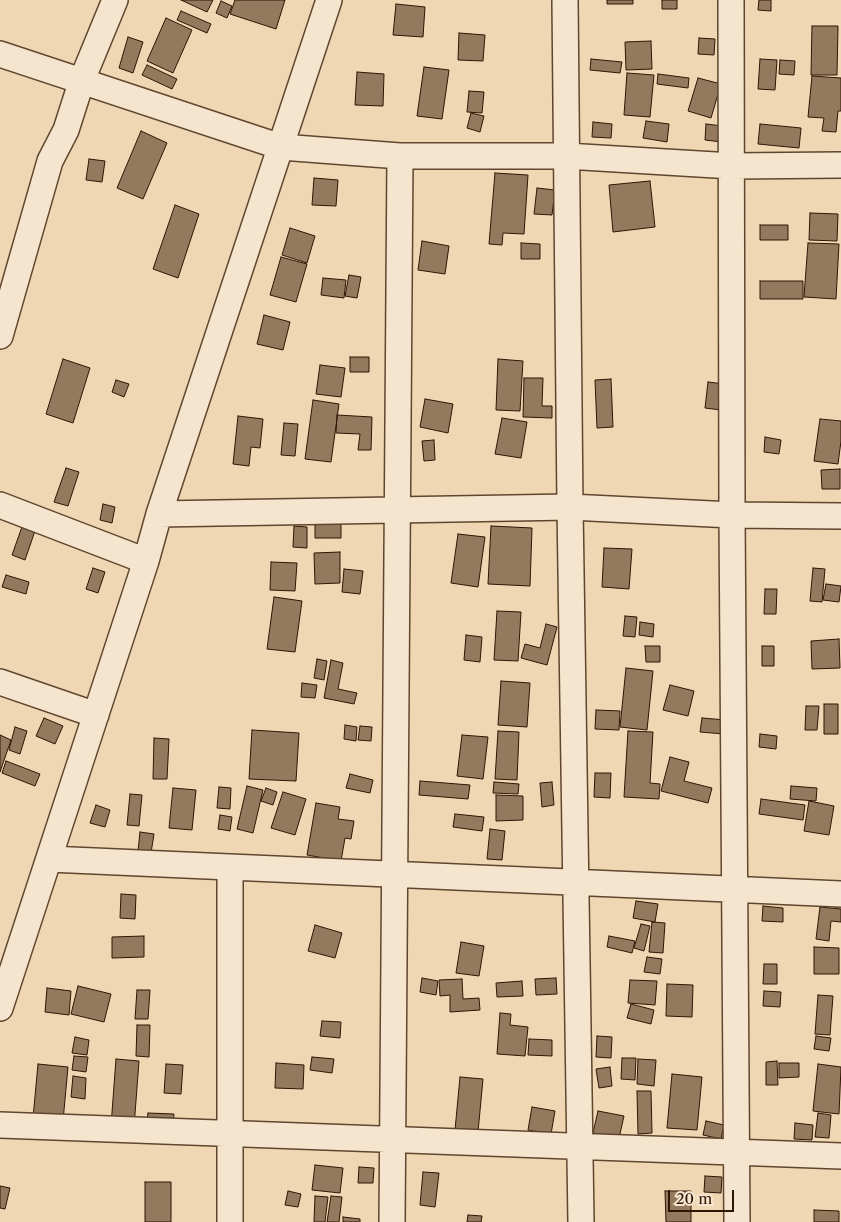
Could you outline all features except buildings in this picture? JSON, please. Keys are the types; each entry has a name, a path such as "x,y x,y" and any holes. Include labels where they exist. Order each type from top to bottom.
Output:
{"street":[{"path":"0,336 50,161 66,130 82,80 115,0"},
{"path":"0,1008 10,941 48,860 146,561 159,514 329,0"},
{"path":"565,0 570,507 581,1222"},
{"path":"731,0 732,515 737,1222"},
{"path":"0,54 281,147 400,156 566,156 732,166 841,165"},
{"path":"392,1222 400,156"},
{"path":"0,505 146,561"},
{"path":"159,514 570,507 732,515 841,516"},
{"path":"0,682 96,715"},
{"path":"48,860 841,894"},
{"path":"230,867 230,1222"},
{"path":"0,1125 841,1156"}]}
